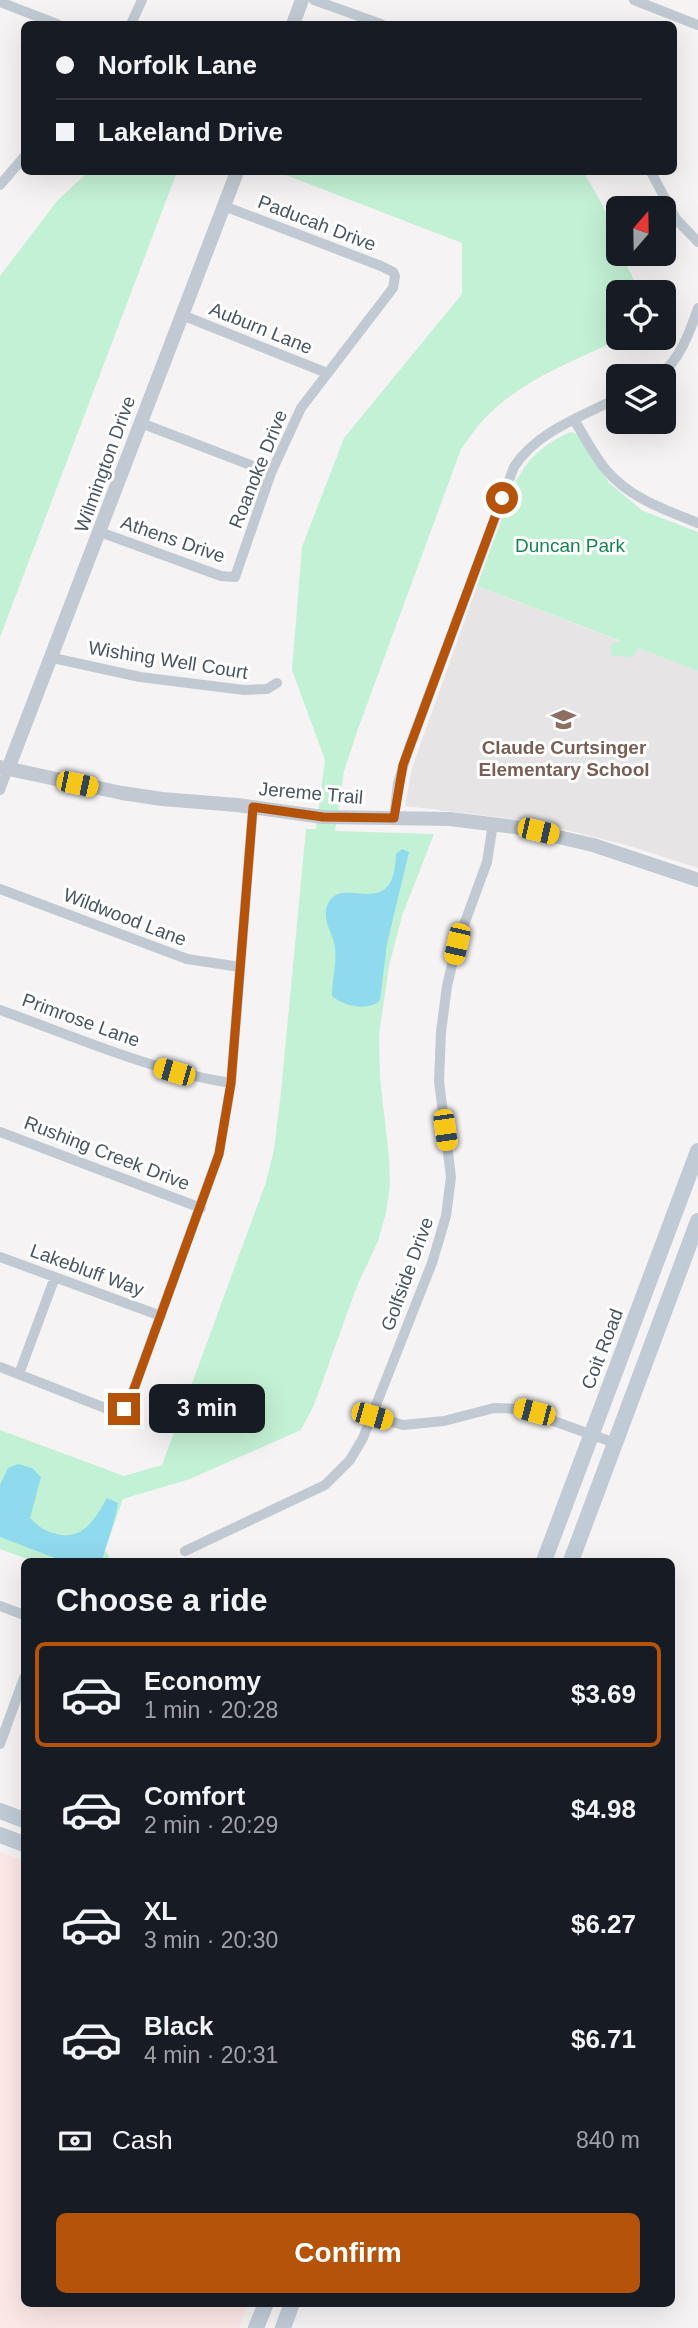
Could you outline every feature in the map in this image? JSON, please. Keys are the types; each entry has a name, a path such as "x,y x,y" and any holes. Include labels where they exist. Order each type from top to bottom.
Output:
{"main road":[{"name":"Coit Road","path":"545,1558 698,1151"},
{"path":"572,1558 698,1221"},
{"path":"0,1811 21,1819"},
{"path":"0,1835 21,1843"},
{"path":"256,2328 264,2307"},
{"path":"282,2328 290,2307"}],"street":[{"path":"132,21 142,0"},
{"path":"294,21 302,0"},
{"path":"314,0 373,21"},
{"path":"634,0 698,25"},
{"path":"0,2 49,21"},
{"path":"0,183 21,160"},
{"name":"Wilmington Drive","path":"4,768 53,658 236,175"},
{"path":"653,175 676,219 698,242"},
{"name":"Paducah Drive","path":"224,206 381,266 395,276"},
{"name":"Roanoke Drive","path":"235,577 271,473 301,408 389,294 395,276"},
{"path":"671,364 698,308"},
{"name":"Auburn Lane","path":"182,316 327,373"},
{"path":"394,818 398,783 409,748 514,467 531,445 606,404"},
{"path":"574,420 596,457 618,482 649,503 698,523"},
{"path":"141,423 271,473"},
{"name":"Athens Drive","path":"100,532 221,576 235,577"},
{"name":"Wishing Well Court","path":"53,658 140,677 244,690 267,689 277,683"},
{"path":"0,790 4,768"},
{"name":"Jereme Trail","path":"4,768 122,793 323,817 450,819 538,831 593,845 698,880"},
{"path":"0,1367 110,1410 124,1409 130,1400 219,1154 231,1083 253,807"},
{"name":"Golfside Drive","path":"185,1551 325,1485 350,1460 372,1416 432,1263 446,1216 451,1177 439,1081 441,1032 447,986 457,944 487,862 493,824"},
{"name":"Wildwood Lane","path":"0,889 187,959 240,967"},
{"name":"Primrose Lane","path":"0,1010 156,1067 191,1077 231,1083"},
{"name":"Rushing Creek Drive","path":"0,1132 201,1208"},
{"name":"Lakebluff Way","path":"0,1256 161,1316"},
{"path":"19,1374 55,1277"},
{"path":"372,1416 403,1425 444,1420 494,1408 520,1409 615,1443"},
{"path":"0,1605 21,1614"},
{"path":"1,1736 21,1686"}],"shaded area":[{"name":"Claude Curtsinger Elementary School","path":"477,586 698,671 698,868 626,845 531,821 405,806 412,768"},
{"path":"0,1852 21,1860 21,2307 247,2307 239,2328 0,2328"}],"green space":[{"path":"85,175 176,175 0,637 0,276 57,201"},
{"path":"286,175 585,175 606,213 606,266 627,266 634,280 606,280 606,346 547,373 517,391 485,418 461,449 344,771 335,831 434,834 402,916 389,966 379,1035 380,1078 390,1185 378,1241 357,1286 314,1405 301,1430 190,1479 123,1499 105,1550 109,1558 25,1558 0,1549 0,1430 124,1476 162,1465 266,1182 274,1150 281,1092 306,829 316,829 325,760 292,670 302,547 344,438 462,294 462,243"},
{"name":"Duncan Park","path":"571,432 579,435 609,483 643,511 698,532 698,671 638,648 633,657 612,656 610,646 621,641 477,586 520,474 538,452"}],"water":[{"path":"402,849 409,852 387,944 380,1000 363,1007 343,1003 332,996 335,953 326,917 327,906 334,896 343,893 377,893 386,888 393,876 396,854"},
{"path":"18,1464 32,1468 41,1477 30,1518 49,1532 72,1535 80,1532 98,1514 107,1498 118,1503 103,1558 55,1558 0,1537 0,1485 8,1468"}],"place":[{"name":"Claude Curtsinger Elementary School","path":"564,719"}],"route":[{"path":"124,1409 130,1400 219,1154 231,1083 253,807 323,817 394,818 403,765 502,498"}]}
